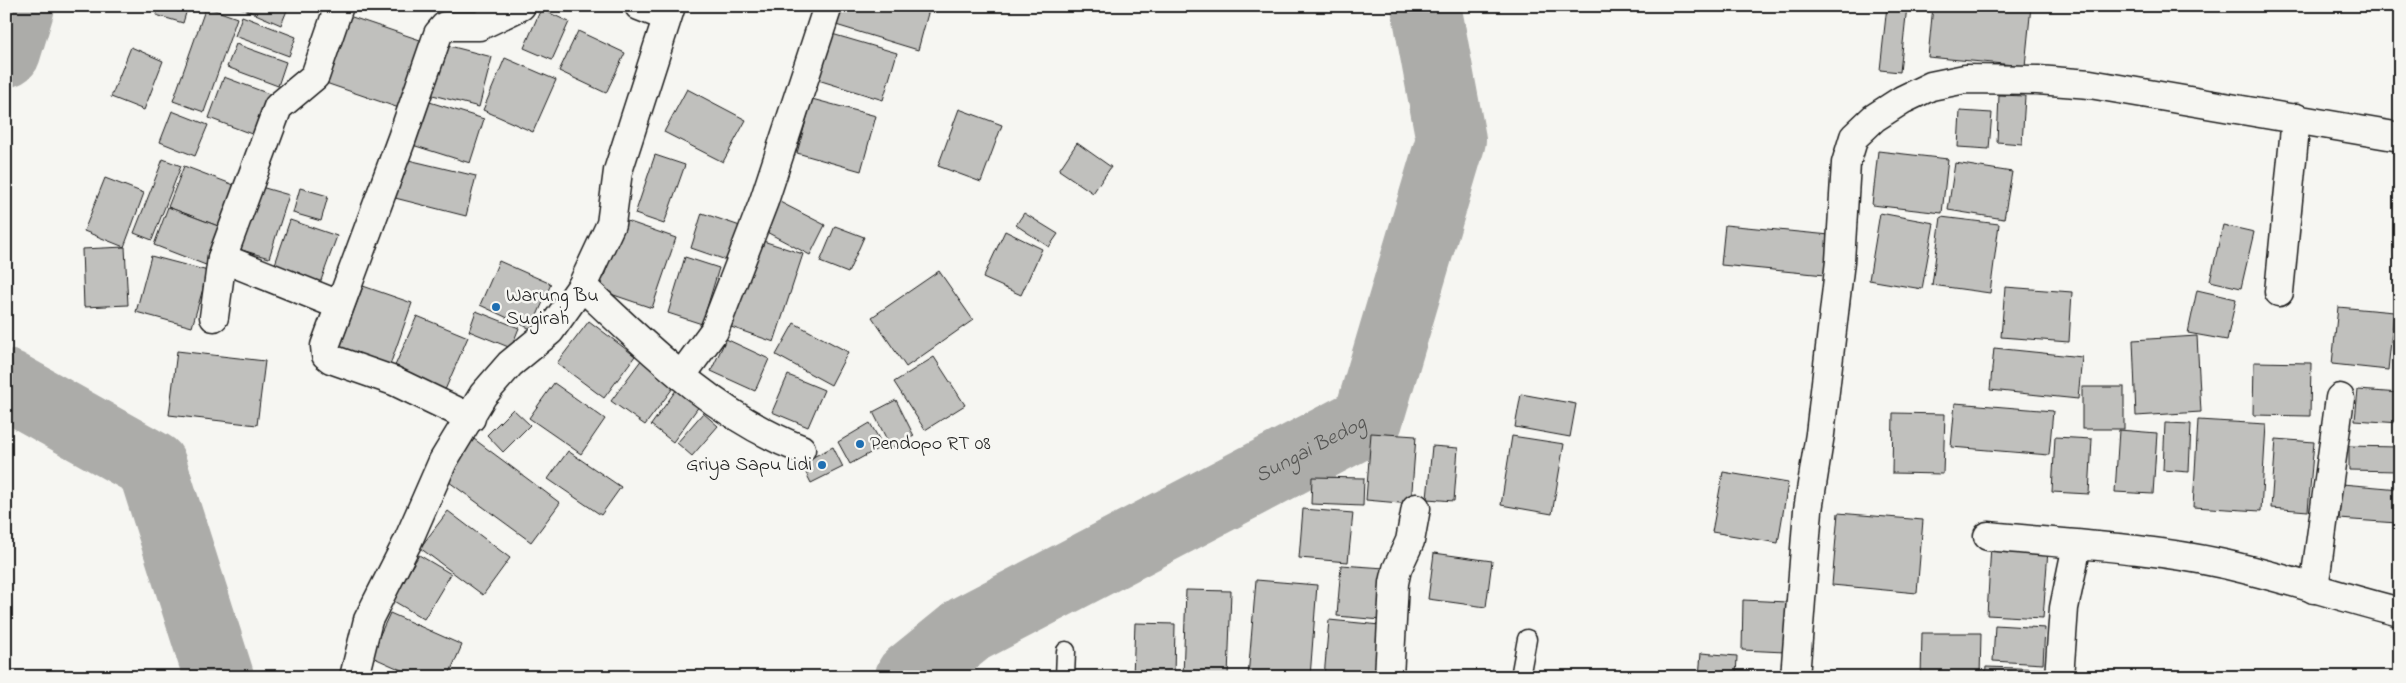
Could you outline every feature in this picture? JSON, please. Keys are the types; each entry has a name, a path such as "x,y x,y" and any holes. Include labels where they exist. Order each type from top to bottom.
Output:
{"street":[{"path":"214,317 222,258 278,107 315,76 339,6"},
{"path":"471,418 394,381 331,359 326,355 325,346 402,138 438,34 445,26 479,26 521,6"},
{"path":"354,677 368,620 407,543 443,461 471,418 483,395 510,364 550,332 582,286 611,224 618,171 669,12 639,6"},
{"path":"681,376 714,331 764,201 828,6"},
{"path":"1795,677 1808,510 1820,434 1840,260 1846,164 1854,138 1874,118 1902,100 1931,86 1965,79 2038,80 2090,84 2400,137"},
{"path":"2279,292 2296,118"},
{"path":"222,258 339,306"},
{"path":"582,286 681,376 737,418 801,449"},
{"path":"2314,589 2340,398"},
{"path":"1389,677 1394,583 1397,569 1410,541 1416,508"},
{"path":"1988,536 2144,551 2218,563 2276,577 2400,612"},
{"path":"2058,677 2064,608 2077,545"}],"lane":[{"path":"1520,677 1528,640"},
{"path":"1065,677 1066,651"}],"building":[{"path":"159,6 188,6 183,23 156,15"},
{"path":"237,6 284,6 288,8 281,25"},
{"path":"842,6 930,6 918,50 836,25"},
{"path":"1887,6 1907,6 1900,72 1880,70"},
{"path":"1933,6 2031,6 2025,66 1928,57"},
{"path":"206,7 237,18 204,112 173,101"},
{"path":"541,9 569,22 552,60 524,48"},
{"path":"343,14 423,41 399,108 320,81"},
{"path":"242,16 296,37 289,56 235,36"},
{"path":"578,31 625,53 606,93 559,71"},
{"path":"832,34 897,53 883,100 818,80"},
{"path":"438,43 492,57 479,107 425,93"},
{"path":"236,44 286,62 278,86 227,67"},
{"path":"131,47 163,61 144,110 111,97"},
{"path":"505,58 556,80 533,132 483,110"},
{"path":"224,77 272,95 257,136 209,118"},
{"path":"687,89 746,120 723,162 664,132"},
{"path":"1999,95 2025,96 2022,144 1997,142"},
{"path":"420,99 484,119 470,163 406,143"},
{"path":"812,99 876,116 861,171 797,153"},
{"path":"959,109 1002,125 981,182 938,166"},
{"path":"172,111 208,125 195,156 160,142"},
{"path":"1960,111 1992,113 1989,149 1958,147"},
{"path":"1077,143 1111,167 1093,193 1059,170"},
{"path":"1878,151 1948,159 1942,213 1872,205"},
{"path":"655,155 685,165 664,224 635,214"},
{"path":"400,158 476,176 466,216 391,197"},
{"path":"163,159 181,166 152,240 134,233"},
{"path":"1955,163 2012,172 2004,219 1948,210"},
{"path":"184,166 242,188 226,229 168,207"},
{"path":"105,178 144,193 124,247 84,231"},
{"path":"254,185 289,195 269,258 235,248"},
{"path":"300,188 328,196 321,221 293,213"},
{"path":"774,199 825,225 810,255 759,228"},
{"path":"168,207 226,229 211,267 154,245"},
{"path":"702,213 740,226 729,261 691,248"},
{"path":"1024,213 1058,234 1049,247 1016,225"},
{"path":"1880,213 1934,223 1922,289 1869,280"},
{"path":"1941,217 1999,224 1990,293 1932,285"},
{"path":"290,220 337,236 319,286 273,270"},
{"path":"624,220 676,238 652,308 599,290"},
{"path":"1725,225 1830,235 1825,275 1721,265"},
{"path":"2223,225 2254,232 2241,288 2210,281"},
{"path":"835,226 864,237 848,273 820,262"},
{"path":"1005,231 1042,249 1021,295 983,278"},
{"path":"760,240 803,254 774,342 731,327"},
{"path":"125,247 128,305 84,307 82,249"},
{"path":"151,256 208,271 192,327 136,312"},
{"path":"685,257 719,268 702,324 668,313"},
{"path":"499,261 551,284 531,329 480,305"},
{"path":"939,271 973,320 906,367 872,317"},
{"path":"363,286 412,303 390,365 340,347"},
{"path":"2005,287 2072,292 2069,342 2001,337"},
{"path":"2197,290 2236,299 2227,340 2188,333"},
{"path":"2338,307 2394,312 2388,370 2332,364"},
{"path":"476,311 519,328 511,348 469,331"},
{"path":"417,316 468,337 445,390 394,368"},
{"path":"589,321 635,356 604,398 557,363"},
{"path":"794,323 848,352 831,385 776,355"},
{"path":"2197,336 2201,412 2136,416 2133,340"},
{"path":"726,339 769,359 755,391 711,371"},
{"path":"1994,348 2082,357 2078,399 1990,390"},
{"path":"177,351 265,361 257,425 169,415"},
{"path":"934,357 965,405 925,430 894,382"},
{"path":"642,359 676,384 645,425 611,401"},
{"path":"2254,362 2311,363 2310,416 2253,415"},
{"path":"788,375 824,390 808,427 772,412"},
{"path":"554,383 605,419 581,454 529,418"},
{"path":"679,386 702,402 673,442 651,425"},
{"path":"2082,387 2124,387 2124,429 2082,429"},
{"path":"2358,390 2400,393 2400,423 2355,420"},
{"path":"1521,394 1576,404 1570,437 1515,427"},
{"path":"896,400 914,436 891,448 873,412"},
{"path":"1955,403 2053,411 2049,455 1951,447"},
{"path":"513,409 530,425 503,452 487,435"},
{"path":"703,413 718,426 692,456 677,443"},
{"path":"1893,413 1945,414 1943,474 1892,473"},
{"path":"2198,420 2266,424 2261,511 2193,507"},
{"name":"Pendopo RT 08","path":"870,423 883,446 850,464 838,442"},
{"path":"2165,423 2191,424 2189,472 2163,470"},
{"path":"2119,430 2157,433 2153,494 2115,492"},
{"path":"1371,433 1416,436 1411,504 1366,500"},
{"path":"1512,436 1564,444 1552,514 1501,505"},
{"path":"2055,437 2092,439 2089,494 2052,492"},
{"path":"474,439 560,503 531,542 445,479"},
{"path":"2276,439 2314,442 2308,511 2271,508"},
{"path":"1432,446 1458,448 1454,501 1427,499"},
{"path":"2349,446 2397,447 2397,471 2349,470"},
{"name":"Griya Sapu Lidi","path":"833,447 843,467 811,483 801,463"},
{"path":"568,451 621,487 601,515 548,479"},
{"path":"1723,472 1788,483 1778,543 1712,532"},
{"path":"1312,477 1364,478 1363,506 1311,504"},
{"path":"2342,484 2400,489 2397,523 2339,519"},
{"path":"1303,509 1353,513 1348,562 1299,558"},
{"path":"448,511 510,558 483,595 420,548"},
{"path":"1838,513 1923,520 1917,593 1832,585"},
{"path":"1991,545 2048,550 2043,618 1987,615"},
{"path":"1434,553 1492,561 1486,607 1428,599"},
{"path":"419,555 451,574 424,619 392,600"},
{"path":"1341,565 1385,568 1381,620 1337,616"},
{"path":"1256,580 1317,585 1310,677 1248,677"},
{"path":"1186,590 1231,591 1228,677 1183,677"},
{"path":"1743,600 1787,602 1785,652 1742,650"},
{"path":"390,613 462,645 448,677 417,677 370,656"},
{"path":"1329,620 1380,625 1375,677 1324,677"},
{"path":"1135,623 1175,624 1174,677 1133,677"},
{"path":"1995,625 2045,628 2043,664 1993,661"},
{"path":"1922,633 1981,633 1980,677 1921,677"},
{"path":"1701,653 1737,656 1736,677 1699,677"},
{"path":"1986,667 2044,669 2044,677 1985,677"}],"waterway":[{"path":"6,52 20,6"},
{"name":"Sungai Bedog","path":"910,677 969,629 1368,420 1451,140 1426,6"},
{"path":"6,384 152,466 219,677"}],"place":[{"name":"Warung Bu Sugirah","path":"496,307"},
{"name":"Pendopo RT 08","path":"860,444"},
{"name":"Griya Sapu Lidi","path":"822,465"}]}
